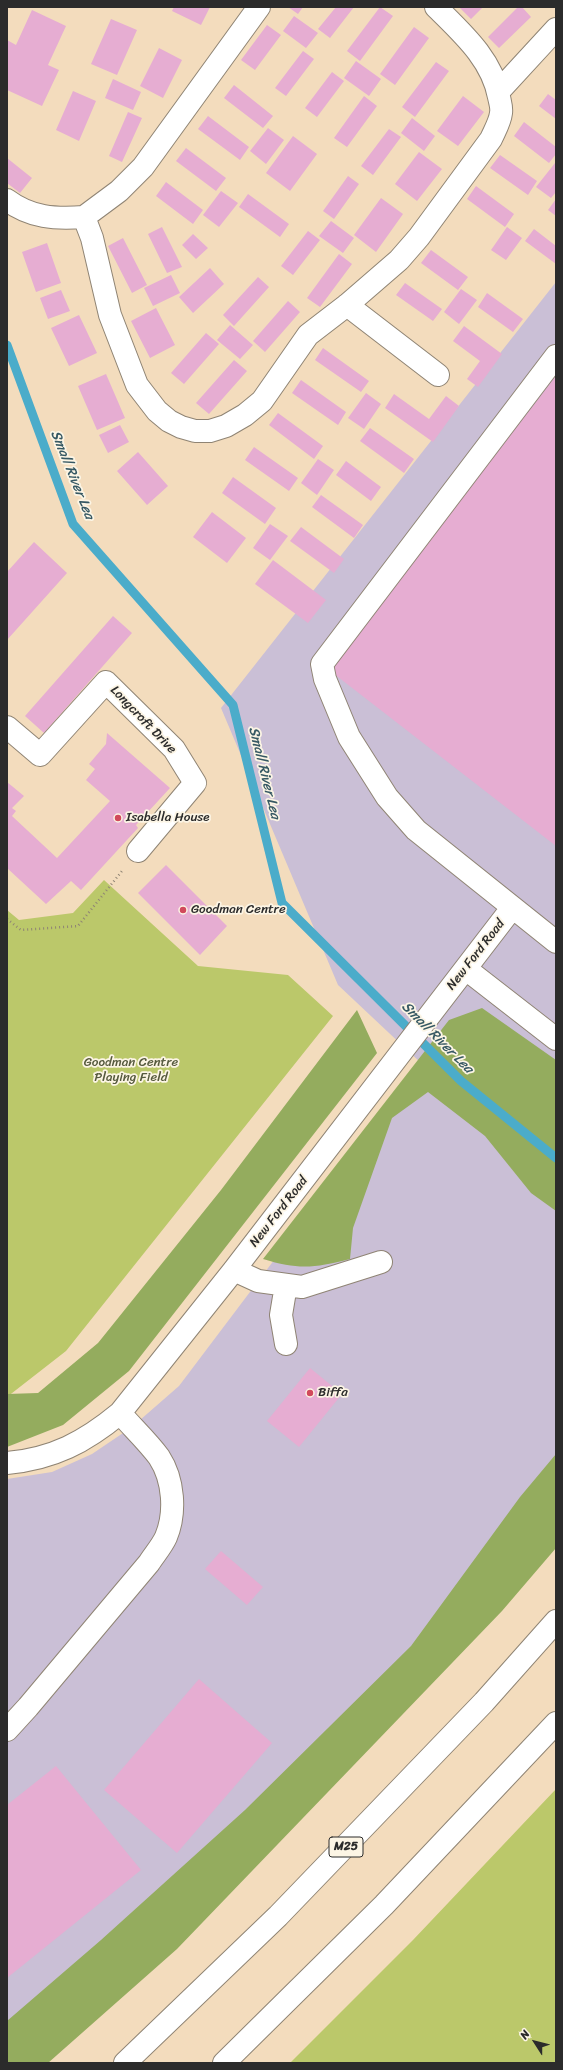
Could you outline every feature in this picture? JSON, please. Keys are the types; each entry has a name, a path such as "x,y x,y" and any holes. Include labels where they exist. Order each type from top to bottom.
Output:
{"main road":[{"path":"7,200 16,206 44,217 59,219 84,217 119,191 143,167 259,7"},
{"path":"84,217 92,238 110,315 137,385 156,411 181,427 195,431 210,431 226,426 245,415 262,401 308,335 347,305 399,260 420,237 491,138 499,123 501,111 498,92 490,71 471,42 436,7"},
{"path":"498,92 556,29"},
{"path":"347,305 438,375"},
{"path":"556,356 322,664 325,679 349,737 387,797 416,830 556,942"},
{"name":"Longcroft Drive","path":"7,727 40,755 106,682 174,749 195,783 138,852"},
{"name":"New Ford Road","path":"7,1463 27,1461 80,1443 98,1432 120,1413 234,1270 512,908"},
{"path":"466,969 556,1039"},
{"path":"234,1270 258,1281 302,1288 381,1262"},
{"path":"286,1285 282,1315 286,1344"},
{"path":"7,1730 149,1563 166,1538 171,1520 173,1498 167,1475 159,1458 120,1413"},
{"name":"M25","path":"125,2063 284,1911 478,1707 556,1621"},
{"path":"224,2063 384,1905 556,1723"}],"path":[{"path":"7,919 21,930 78,926 138,852"}],"shaded area":[{"path":"556,282 556,1485 416,1655 7,2057 7,1479 52,1472 92,1454 132,1427 179,1386 422,1064 338,985 221,708"}],"green space":[{"name":"Goodman Centre Playing Field","path":"104,880 198,966 288,975 333,1016 66,1351 7,1397 7,910 19,920 73,913"},
{"path":"482,1008 556,1060 556,1211 531,1193 485,1136 428,1092 392,1118 353,1228 350,1259 316,1266 297,1266 276,1263 263,1259 449,1020"},
{"path":"357,1010 377,1053 129,1371 63,1425 7,1447 7,1394 38,1393 98,1343 221,1190"},
{"path":"556,1454 556,1548 502,1611 177,1949 48,2063 7,2063 7,2021 101,1940 245,1810 411,1646 520,1497"},
{"path":"556,1789 556,2063 290,2063 413,1940"}],"building":[{"path":"174,7 210,7 201,25 172,11"},
{"path":"288,7 303,7 298,14"},
{"path":"336,7 354,7 330,38 318,29"},
{"path":"380,7 393,16 360,61 347,51"},
{"path":"459,7 483,7 471,19"},
{"path":"518,7 522,7 531,17 499,48 488,37"},
{"path":"32,10 66,26 48,65 59,70 42,106 7,90 7,40 16,45"},
{"path":"294,16 318,33 306,48 283,31"},
{"path":"111,19 137,30 117,75 91,64"},
{"path":"267,25 281,35 255,70 241,60"},
{"path":"414,27 429,38 395,85 380,74"},
{"path":"159,48 182,60 163,98 140,86"},
{"path":"303,51 314,59 286,96 275,88"},
{"path":"356,61 381,79 369,96 344,78"},
{"path":"436,62 449,71 415,117 402,107"},
{"path":"332,72 344,81 317,117 305,108"},
{"path":"113,79 141,92 133,110 105,98"},
{"path":"234,85 273,116 263,128 224,98"},
{"path":"73,91 96,101 79,141 56,130"},
{"path":"548,94 556,100 556,119 539,106"},
{"path":"364,96 377,106 347,147 334,138"},
{"path":"463,96 484,112 458,146 437,131"},
{"path":"128,112 142,118 122,162 109,156"},
{"path":"208,116 249,147 240,160 198,129"},
{"path":"412,118 435,136 424,151 401,133"},
{"path":"524,122 556,147 556,154 549,163 514,136"},
{"path":"268,128 284,140 266,164 250,151"},
{"path":"389,129 401,137 373,175 361,166"},
{"path":"293,136 317,154 290,191 266,173"},
{"path":"186,148 226,178 216,191 176,161"},
{"path":"419,152 442,169 417,201 395,184"},
{"path":"500,155 537,181 528,195 490,168"},
{"path":"7,158 32,178 20,193 7,183"},
{"path":"555,163 556,192 551,198 536,187"},
{"path":"348,176 359,184 334,219 323,211"},
{"path":"166,182 203,210 193,224 156,196"},
{"path":"476,186 514,214 505,227 467,199"},
{"path":"221,191 238,203 219,227 203,215"},
{"path":"248,194 289,224 280,237 239,207"},
{"path":"381,198 403,214 376,252 354,235"},
{"path":"556,199 556,216 548,210"},
{"path":"331,221 354,238 343,253 319,236"},
{"path":"162,227 182,267 167,273 148,234"},
{"path":"507,227 522,238 506,260 491,250"},
{"path":"534,229 556,246 556,264 525,241"},
{"path":"308,231 320,240 293,275 281,266"},
{"path":"193,234 208,248 196,259 182,245"},
{"path":"123,238 147,285 132,293 108,246"},
{"path":"47,243 61,283 36,292 22,252"},
{"path":"431,250 468,277 458,290 421,263"},
{"path":"339,254 352,264 320,307 307,298"},
{"path":"210,268 224,284 193,313 179,297"},
{"path":"171,275 180,293 153,306 144,288"},
{"path":"258,277 269,287 234,326 223,315"},
{"path":"405,283 442,309 433,321 396,295"},
{"path":"461,289 477,300 459,324 444,312"},
{"path":"61,290 70,311 48,319 40,298"},
{"path":"487,293 523,319 513,332 478,307"},
{"path":"288,301 300,312 265,352 253,341"},
{"path":"156,308 175,345 150,358 131,321"},
{"path":"79,315 97,353 69,366 51,328"},
{"path":"230,325 253,345 240,359 217,340"},
{"path":"464,326 502,354 478,387 467,379 480,361 453,341"},
{"path":"206,333 219,344 184,384 171,373"},
{"path":"323,348 369,381 361,392 315,360"},
{"path":"234,360 247,371 209,414 196,403"},
{"path":"106,374 125,418 97,430 78,386"},
{"path":"556,376 556,846 329,670"},
{"path":"301,380 346,412 338,425 292,393"},
{"path":"366,393 381,404 364,429 348,418"},
{"path":"394,394 429,419 446,396 459,406 433,442 385,408"},
{"path":"278,413 323,446 314,459 269,425"},
{"path":"120,425 129,442 108,453 99,435"},
{"path":"370,428 414,459 404,473 360,441"},
{"path":"254,447 298,478 289,491 245,460"},
{"path":"138,452 168,486 147,505 117,471"},
{"path":"318,459 334,470 317,495 301,483"},
{"path":"346,461 381,487 371,501 336,475"},
{"path":"233,477 276,508 265,524 222,493"},
{"path":"321,495 363,525 354,538 312,507"},
{"path":"212,512 246,538 227,563 193,537"},
{"path":"270,524 288,536 270,560 253,548"},
{"path":"301,527 344,559 334,573 290,541"},
{"path":"34,542 67,573 7,640 7,572"},
{"path":"273,560 326,600 308,623 255,584"},
{"path":"113,616 132,633 44,733 25,716"},
{"name":"Isabella House","path":"107,733 170,788 136,825 138,828 81,890 71,881 46,904 7,868 7,782 24,796 12,808 16,811 12,816 57,858 110,801 86,780 95,769 89,764 106,744"},
{"name":"Goodman Centre","path":"166,865 227,926 200,955 138,893"},
{"path":"310,1368 342,1394 299,1447 267,1421"},
{"path":"221,1551 263,1587 247,1605 205,1569"},
{"path":"199,1679 272,1743 177,1853 104,1790"},
{"path":"56,1766 141,1870 7,1978 7,1805"}],"waterway":[{"name":"Small River Lea","path":"7,345 73,524 233,705 282,903 461,1081 556,1158"}],"place":[{"name":"Isabella House","path":"118,818"},
{"name":"Goodman Centre","path":"183,910"},
{"name":"Biffa","path":"310,1393"}]}
